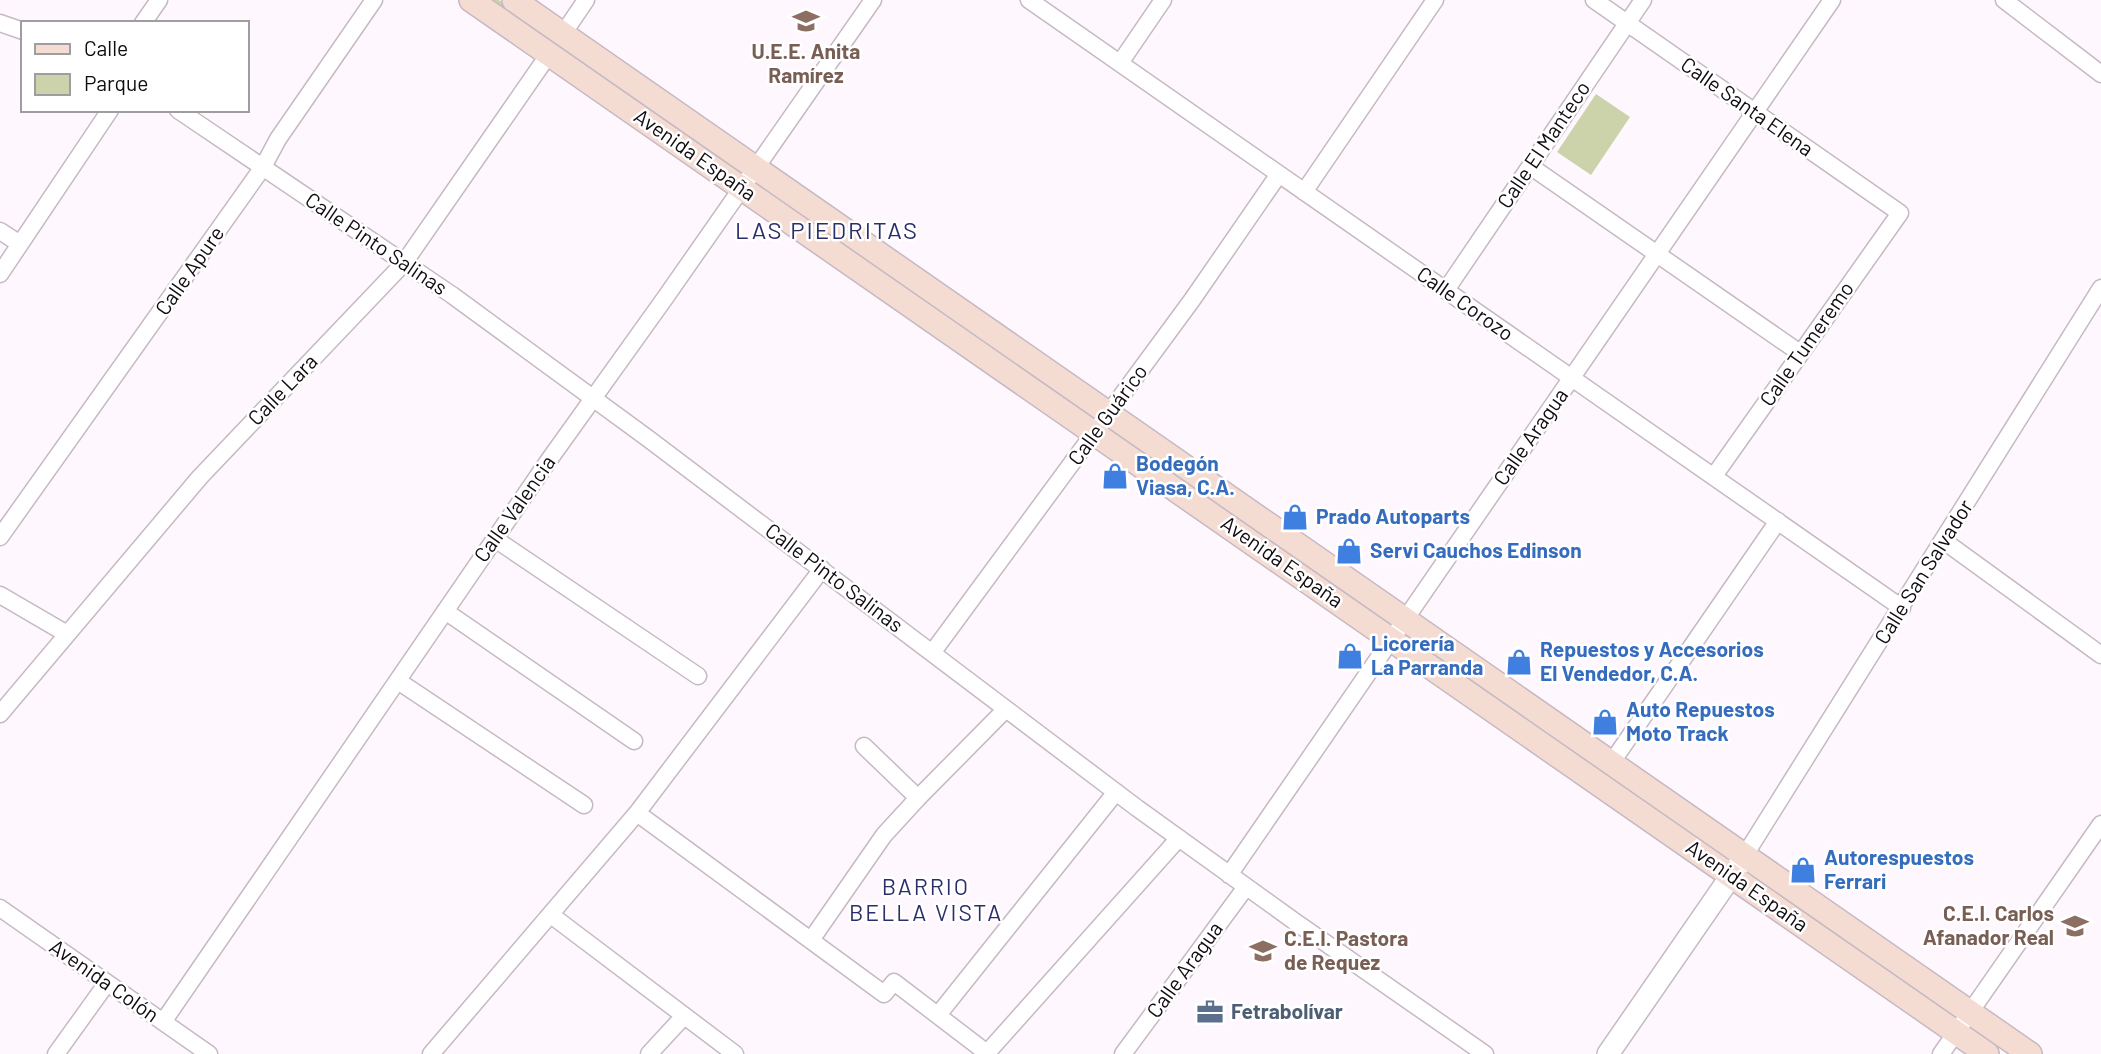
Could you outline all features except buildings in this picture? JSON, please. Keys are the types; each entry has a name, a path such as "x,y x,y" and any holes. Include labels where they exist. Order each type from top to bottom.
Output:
{"main road":[{"name":"Avenida España","path":"471,0 1987,1054"},
{"name":"Avenida España","path":"514,0 2030,1054"}],"street":[{"name":"Calle Apure","path":"0,537 263,167 278,139 374,0"},
{"path":"563,34 586,0"},
{"name":"Calle Valencia","path":"163,1022 495,539 873,0"},
{"name":"Calle Corozo","path":"1029,0 1902,608"},
{"path":"1120,63 1163,0"},
{"path":"1304,192 1434,0"},
{"name":"Calle Santa Elena","path":"1594,0 1899,213"},
{"name":"Calle El Manteco","path":"1446,290 1643,0"},
{"name":"Calle Aragua","path":"1229,874 1832,0"},
{"path":"2004,0 2101,74"},
{"path":"144,21 156,1"},
{"path":"0,23 21,30"},
{"name":"Calle Lara","path":"0,714 200,477 404,262 549,54"},
{"path":"0,274 109,112"},
{"name":"Calle Pinto Salinas","path":"181,112 404,262 593,398 1116,792 1246,887 1485,1054"},
{"path":"1530,166 1800,353"},
{"name":"Calle Guárico","path":"932,653 1192,300 1279,174"},
{"name":"Calle Tumeremo","path":"1714,476 1899,213"},
{"path":"0,231 20,244"},
{"name":"Calle San Salvador","path":"1745,855 2101,288"},
{"path":"1612,762 1778,521"},
{"path":"495,539 698,676"},
{"path":"1944,541 2101,655"},
{"path":"430,1054 637,813 822,569"},
{"path":"0,595 67,634"},
{"path":"445,611 634,741"},
{"path":"398,681 584,805"},
{"path":"811,940 884,835 1006,709"},
{"path":"864,746 918,797"},
{"path":"938,1015 1116,792"},
{"path":"637,813 884,994 894,982 988,1053 1179,838"},
{"path":"1941,1054 2101,824"},
{"path":"1608,1054 1745,855"},
{"name":"Calle Aragua","path":"1123,1054 1246,887"},
{"name":"Avenida Colón","path":"0,908 209,1054"},
{"path":"551,915 735,1054"},
{"path":"56,1054 107,983"},
{"path":"649,1054 684,1016"}],"green space":[{"path":"486,0 499,0 715,149 652,109 642,106"},
{"path":"1596,94 1630,117 1591,175 1557,152"},
{"path":"838,242 860,252 1023,366 1012,364"},
{"path":"1123,437 1312,567 1302,565 1122,440"},
{"path":"1472,683 1490,688 1712,845 1710,848"}],"place":[{"name":"U.E.E. Anita Ramírez","path":"806,21"},
{"name":"Bodegón Viasa, C.A.","path":"1115,476"},
{"name":"Prado Autoparts","path":"1295,517"},
{"name":"Servi Cauchos Edinson","path":"1349,551"},
{"name":"Licorería La Parranda","path":"1350,656"},
{"name":"Repuestos y Accesorios El Vendedor, C.A.","path":"1519,662"},
{"name":"Auto Repuestos Moto Track","path":"1605,722"},
{"name":"Autorespuestos Ferrari","path":"1803,870"},
{"name":"C.E.I. Carlos Afanador Real","path":"2075,926"},
{"name":"C.E.I. Pastora de Requez","path":"1263,951"},
{"name":"Fetrabolívar","path":"1210,1012"}],"district":[{"name":"LAS PIEDRITAS","path":"827,231"},
{"name":"BARRIO BELLA VISTA","path":"926,900"}]}
